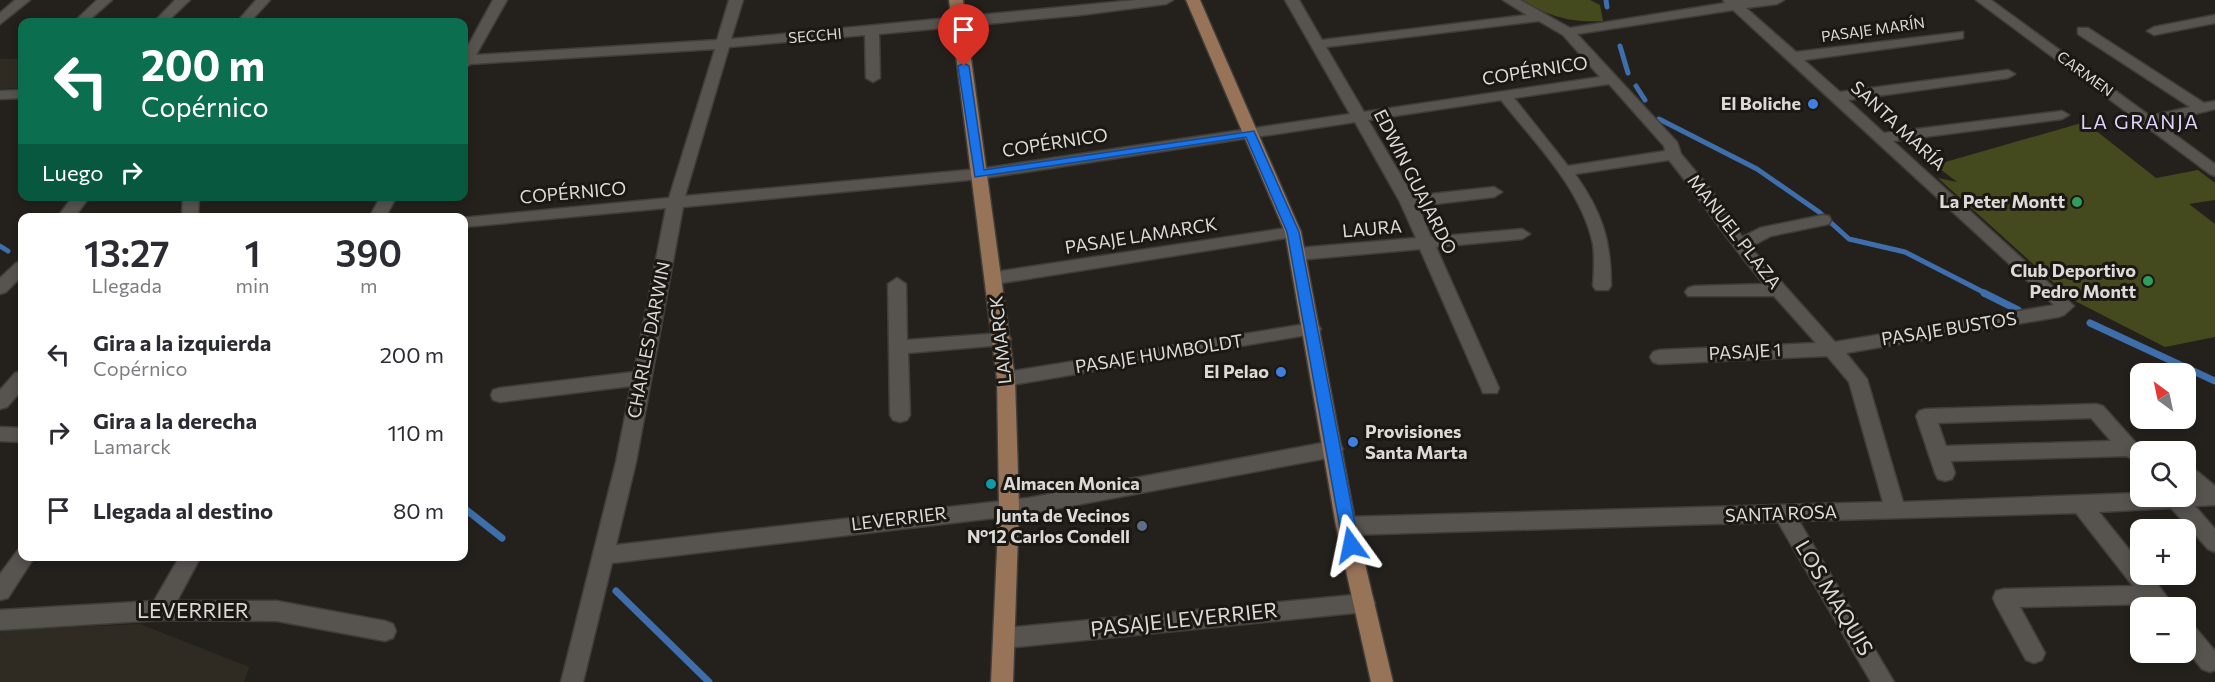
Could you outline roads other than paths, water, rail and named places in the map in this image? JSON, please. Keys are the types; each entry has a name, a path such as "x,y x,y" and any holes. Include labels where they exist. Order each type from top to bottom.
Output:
{"main road":[{"name":"LAMARCK","path":"956,0 995,278 1006,379 1009,506 1002,682"},
{"path":"1193,0 1293,232 1346,526 1382,682"}],"street":[{"path":"0,20 23,0"},
{"path":"85,18 105,0"},
{"path":"164,18 183,0"},
{"path":"247,18 263,0"},
{"path":"468,55 500,0"},
{"name":"CHARLES DARWIN","path":"572,682 626,462 640,378 675,204 736,0"},
{"name":"SECCHI","path":"468,62 872,31 1166,0"},
{"name":"EDWIN GUAJARDO","path":"1292,0 1362,117 1408,202 1490,388"},
{"name":"MANUEL PLAZA","path":"1510,0 1568,32 1597,67 1612,79 1672,145 1673,155 1707,196 1739,245 1858,379 1894,509"},
{"path":"1568,32 1733,3 1777,0"},
{"name":"CARMEN","path":"1983,0 2215,171"},
{"name":"SANTA MARÍA","path":"1733,3 2065,306"},
{"path":"1319,44 1543,17"},
{"path":"2154,31 2215,19"},
{"path":"872,31 873,78"},
{"path":"2083,31 2209,106"},
{"name":"PASAJE MARÍN","path":"1792,57 1958,35"},
{"path":"1838,97 2008,74"},
{"name":"COPÉRNICO","path":"468,222 979,174 1612,79"},
{"path":"0,95 18,94"},
{"path":"1505,96 1564,171 1589,209 1601,244 1602,286"},
{"path":"2149,121 2209,106"},
{"path":"1879,138 2062,115"},
{"path":"1564,171 1673,155"},
{"path":"1408,202 1494,192"},
{"path":"68,213 78,201"},
{"path":"1739,245 1766,232 1823,220"},
{"name":"PASAJE LAMARCK","path":"995,278 1293,232"},
{"name":"LAURA","path":"1298,254 1522,234"},
{"path":"0,288 18,271"},
{"path":"897,284 900,415"},
{"path":"1694,292 1779,290"},
{"name":"PASAJE BUSTOS","path":"1831,349 2058,311 2065,306"},
{"name":"PASAJE HUMBOLDT","path":"1006,379 1312,329"},
{"path":"900,347 1002,339"},
{"name":"PASAJE 1","path":"1659,357 1831,349"},
{"path":"500,395 640,378"},
{"path":"0,402 18,382"},
{"path":"1945,473 1926,416 2096,411 2130,446"},
{"path":"0,434 18,435"},
{"name":"LEVERRIER","path":"604,555 1009,506 1028,506 1333,449"},
{"path":"1939,454 2130,451"},
{"path":"2196,482 2214,497"},
{"name":"SANTA ROSA","path":"2196,499 2214,497"},
{"name":"SANTA ROSA","path":"1346,526 2130,503"},
{"path":"2081,506 2155,597"},
{"path":"2182,507 2215,543"},
{"name":"LOS MAQUIS","path":"1784,514 1883,682"},
{"path":"0,591 21,561"},
{"path":"160,610 188,561"},
{"path":"2034,653 2004,598 2130,600"},
{"name":"PASAJE LEVERRIER","path":"1005,638 1364,603"},
{"name":"LEVERRIER","path":"0,620 160,610 277,611 385,631"},
{"path":"2196,645 2210,662"}],"waterway":[{"path":"1606,0 1607,7"},
{"path":"1620,46 1628,73"},
{"path":"1636,86 1645,100"},
{"path":"1659,119 1757,169 1819,212 1849,239 1905,252 1987,294"},
{"path":"0,246 8,251"},
{"path":"1984,293 2018,310"},
{"path":"2090,323 2215,381"},
{"path":"468,511 502,538"},
{"path":"616,591 709,682"}],"place":[{"name":"El Boliche","path":"1813,104"},
{"name":"La Peter Montt","path":"2077,202"},
{"name":"Club Deportivo Pedro Montt","path":"2148,281"},
{"name":"El Pelao","path":"1281,372"},
{"name":"Provisiones Santa Marta","path":"1353,442"},
{"name":"Almacen Monica","path":"991,484"},
{"name":"Junta de Vecinos Nº12 Carlos Condell","path":"1142,526"}],"district":[{"name":"LA GRANJA","path":"2140,122"}]}
